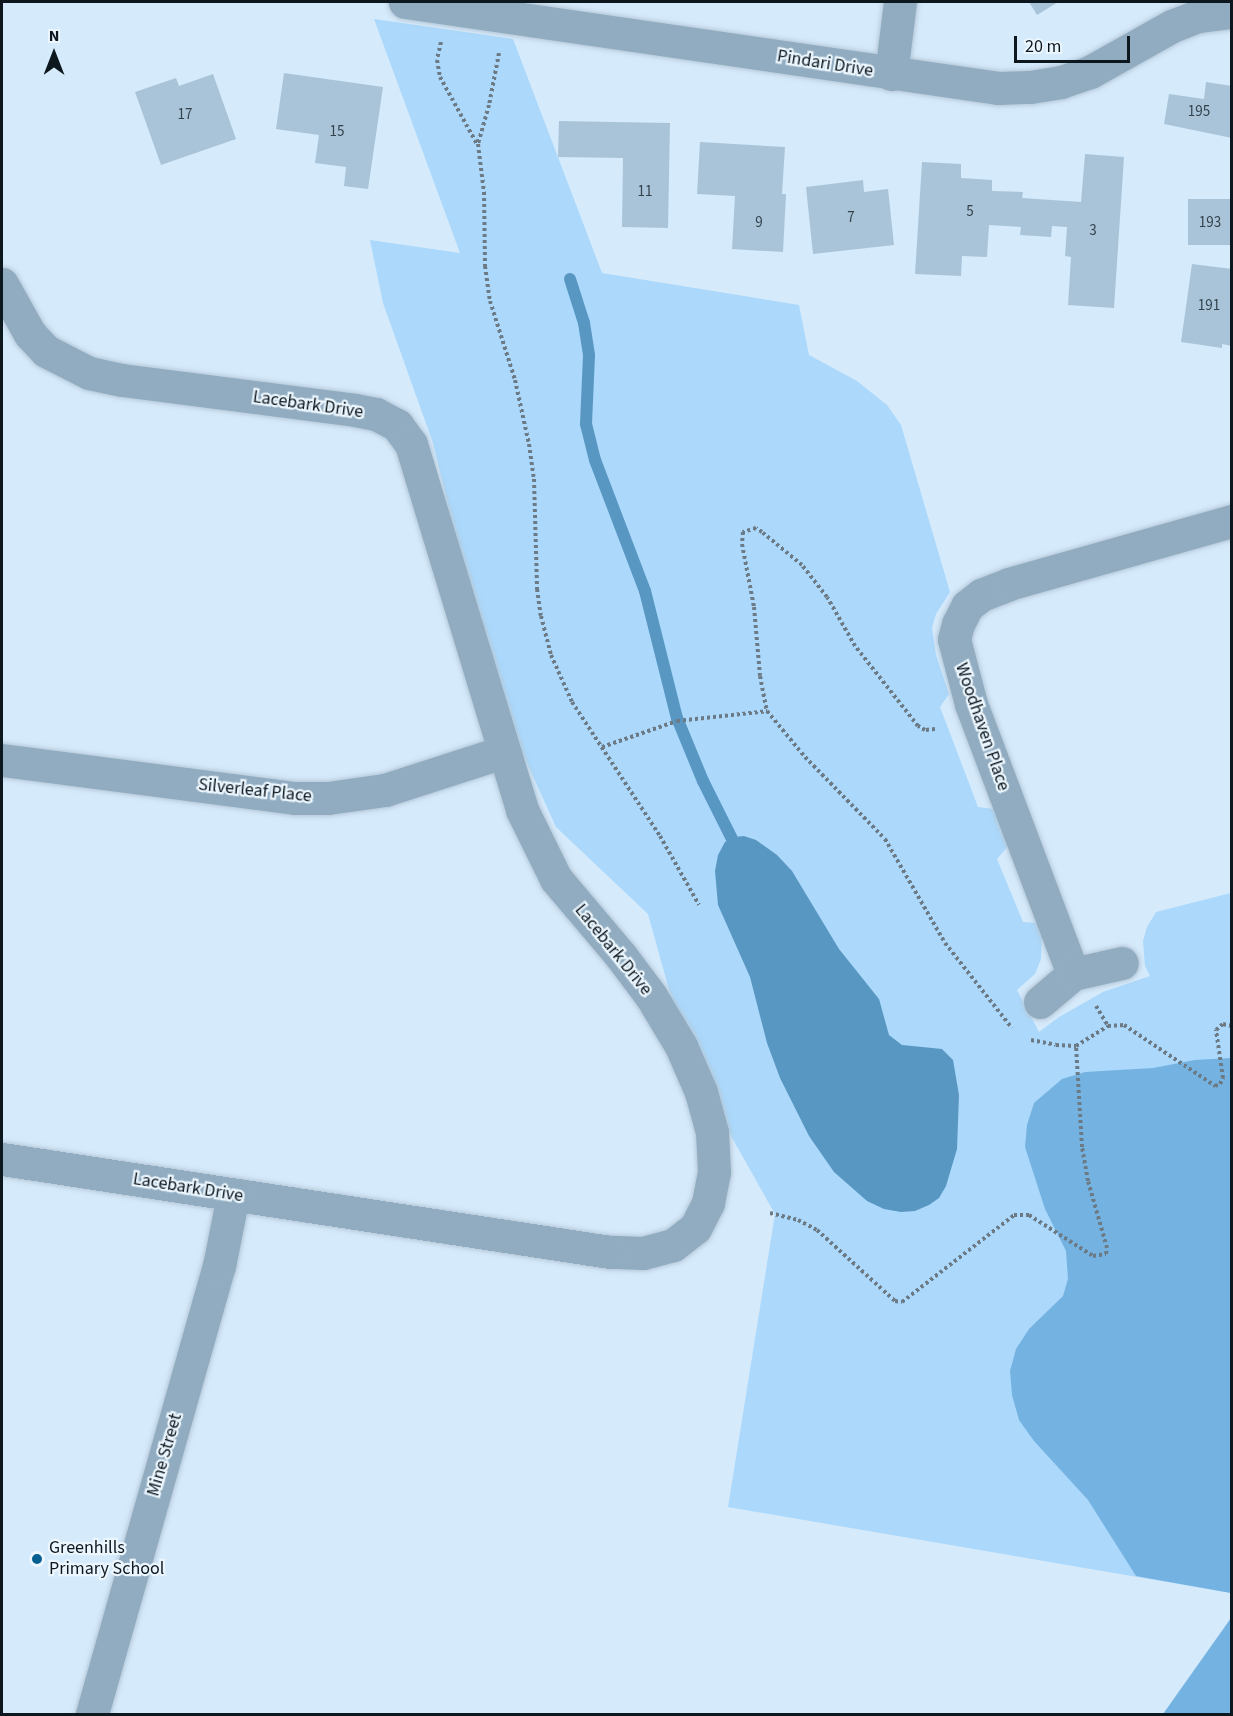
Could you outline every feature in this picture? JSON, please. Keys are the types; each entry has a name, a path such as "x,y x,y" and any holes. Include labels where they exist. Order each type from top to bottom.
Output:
{"street":[{"name":"Pindari Drive","path":"405,2 998,88 1030,87 1060,82 1090,72 1172,26 1198,16 1232,12"},
{"path":"891,74 900,2"},
{"name":"Lacebark Drive","path":"2,284 30,334 46,351 89,373 122,380 355,410 376,414 397,425 411,444 522,810 556,879 621,956 651,996 681,1046 701,1092 712,1132 714,1172 708,1203 695,1228 673,1245 643,1253 610,1252 2,1159"},
{"name":"Woodhaven Place","path":"1073,974 971,704 954,639 958,624 967,606 981,595 1009,584 1232,521"},
{"name":"Silverleaf Place","path":"2,760 295,798 328,798 385,790 503,752"},
{"path":"1040,1002 1073,974 1122,963"},
{"name":"Mine Street","path":"93,1714 219,1266 234,1195"}],"path":[{"path":"451,8 438,51 437,67 455,108 478,144"},
{"path":"504,17 491,95 478,144 484,192 487,289 515,380 532,461 541,616 561,680 660,836 699,905"},
{"path":"935,729 926,730 918,726 855,646 827,597 802,565 768,536 751,528 742,532 742,544 754,607 760,676 767,711 805,757 885,839 945,943 1000,1016 1017,1031"},
{"path":"602,747 677,722 767,711"},
{"path":"1023,1035 1041,1043 1076,1046 1108,1026 1124,1025 1215,1086 1220,1084 1223,1078 1216,1030 1223,1024 1232,1026"},
{"path":"770,1213 798,1220 818,1230 895,1301 902,1302 1014,1215 1022,1213 1037,1219 1093,1256 1106,1254 1107,1248 1088,1181 1082,1147 1076,1046"}],"shaded area":[{"path":"374,19 513,39 602,273 799,305 809,355 857,381 887,405 901,425 950,592 936,614 932,628 936,655 949,694 940,707 978,807 994,809 1008,846 997,859 1023,922 1038,923 1042,936 1041,959 1035,974 1017,990 1039,1032 1059,1017 1103,992 1150,976 1145,966 1143,941 1147,927 1156,912 1231,893 1231,1593 728,1507 775,1214 730,1134 692,1055 671,997 648,914 556,827 492,686 433,443 383,303 370,240 460,253"},
{"path":"744,836 756,840 777,855 792,871 839,949 879,999 889,1035 902,1045 942,1049 953,1060 959,1095 957,1149 946,1186 939,1198 929,1205 915,1211 901,1212 884,1209 867,1201 834,1172 809,1136 780,1078 767,1043 750,977 718,905 715,871 718,855 725,842 734,837"},
{"path":"1232,1058 1231,1593 1136,1576 1088,1500 1034,1441 1019,1420 1012,1395 1010,1371 1016,1349 1029,1329 1063,1296 1068,1279 1066,1251 1045,1209 1025,1147 1027,1125 1034,1103 1062,1079 1085,1072 1153,1068 1195,1060"},
{"path":"1231,1618 1231,1714 1163,1714"}],"building":[{"path":"1029,2 1058,2 1037,15"},
{"path":"284,73 383,87 368,189 344,186 346,167 315,163 319,135 276,129"},
{"path":"213,74 236,139 161,165 135,92 176,78 179,86"},
{"path":"1206,82 1232,86 1232,138 1164,124 1169,94 1204,99"},
{"path":"559,121 670,123 668,228 622,227 623,158 558,157"},
{"path":"700,142 785,147 782,194 786,194 783,252 732,249 735,196 697,194"},
{"path":"1085,154 1124,157 1114,308 1068,305 1071,257 1065,256 1067,227 1052,226 1051,237 1020,235 1021,227 989,225 987,257 962,256 961,276 915,274 922,162 961,164 961,178 992,180 992,191 1023,192 1022,198 1081,202"},
{"path":"863,180 864,192 888,189 894,245 813,254 806,187"},
{"path":"1188,199 1232,199 1232,245 1188,245"},
{"path":"1192,264 1232,269 1232,346 1222,344 1222,348 1181,342"}],"waterway":[{"path":"570,279 584,323 589,355 586,424 595,460 645,591 677,718 703,781 739,853"}],"place":[{"name":"Greenhills Primary School","path":"37,1559"}]}
